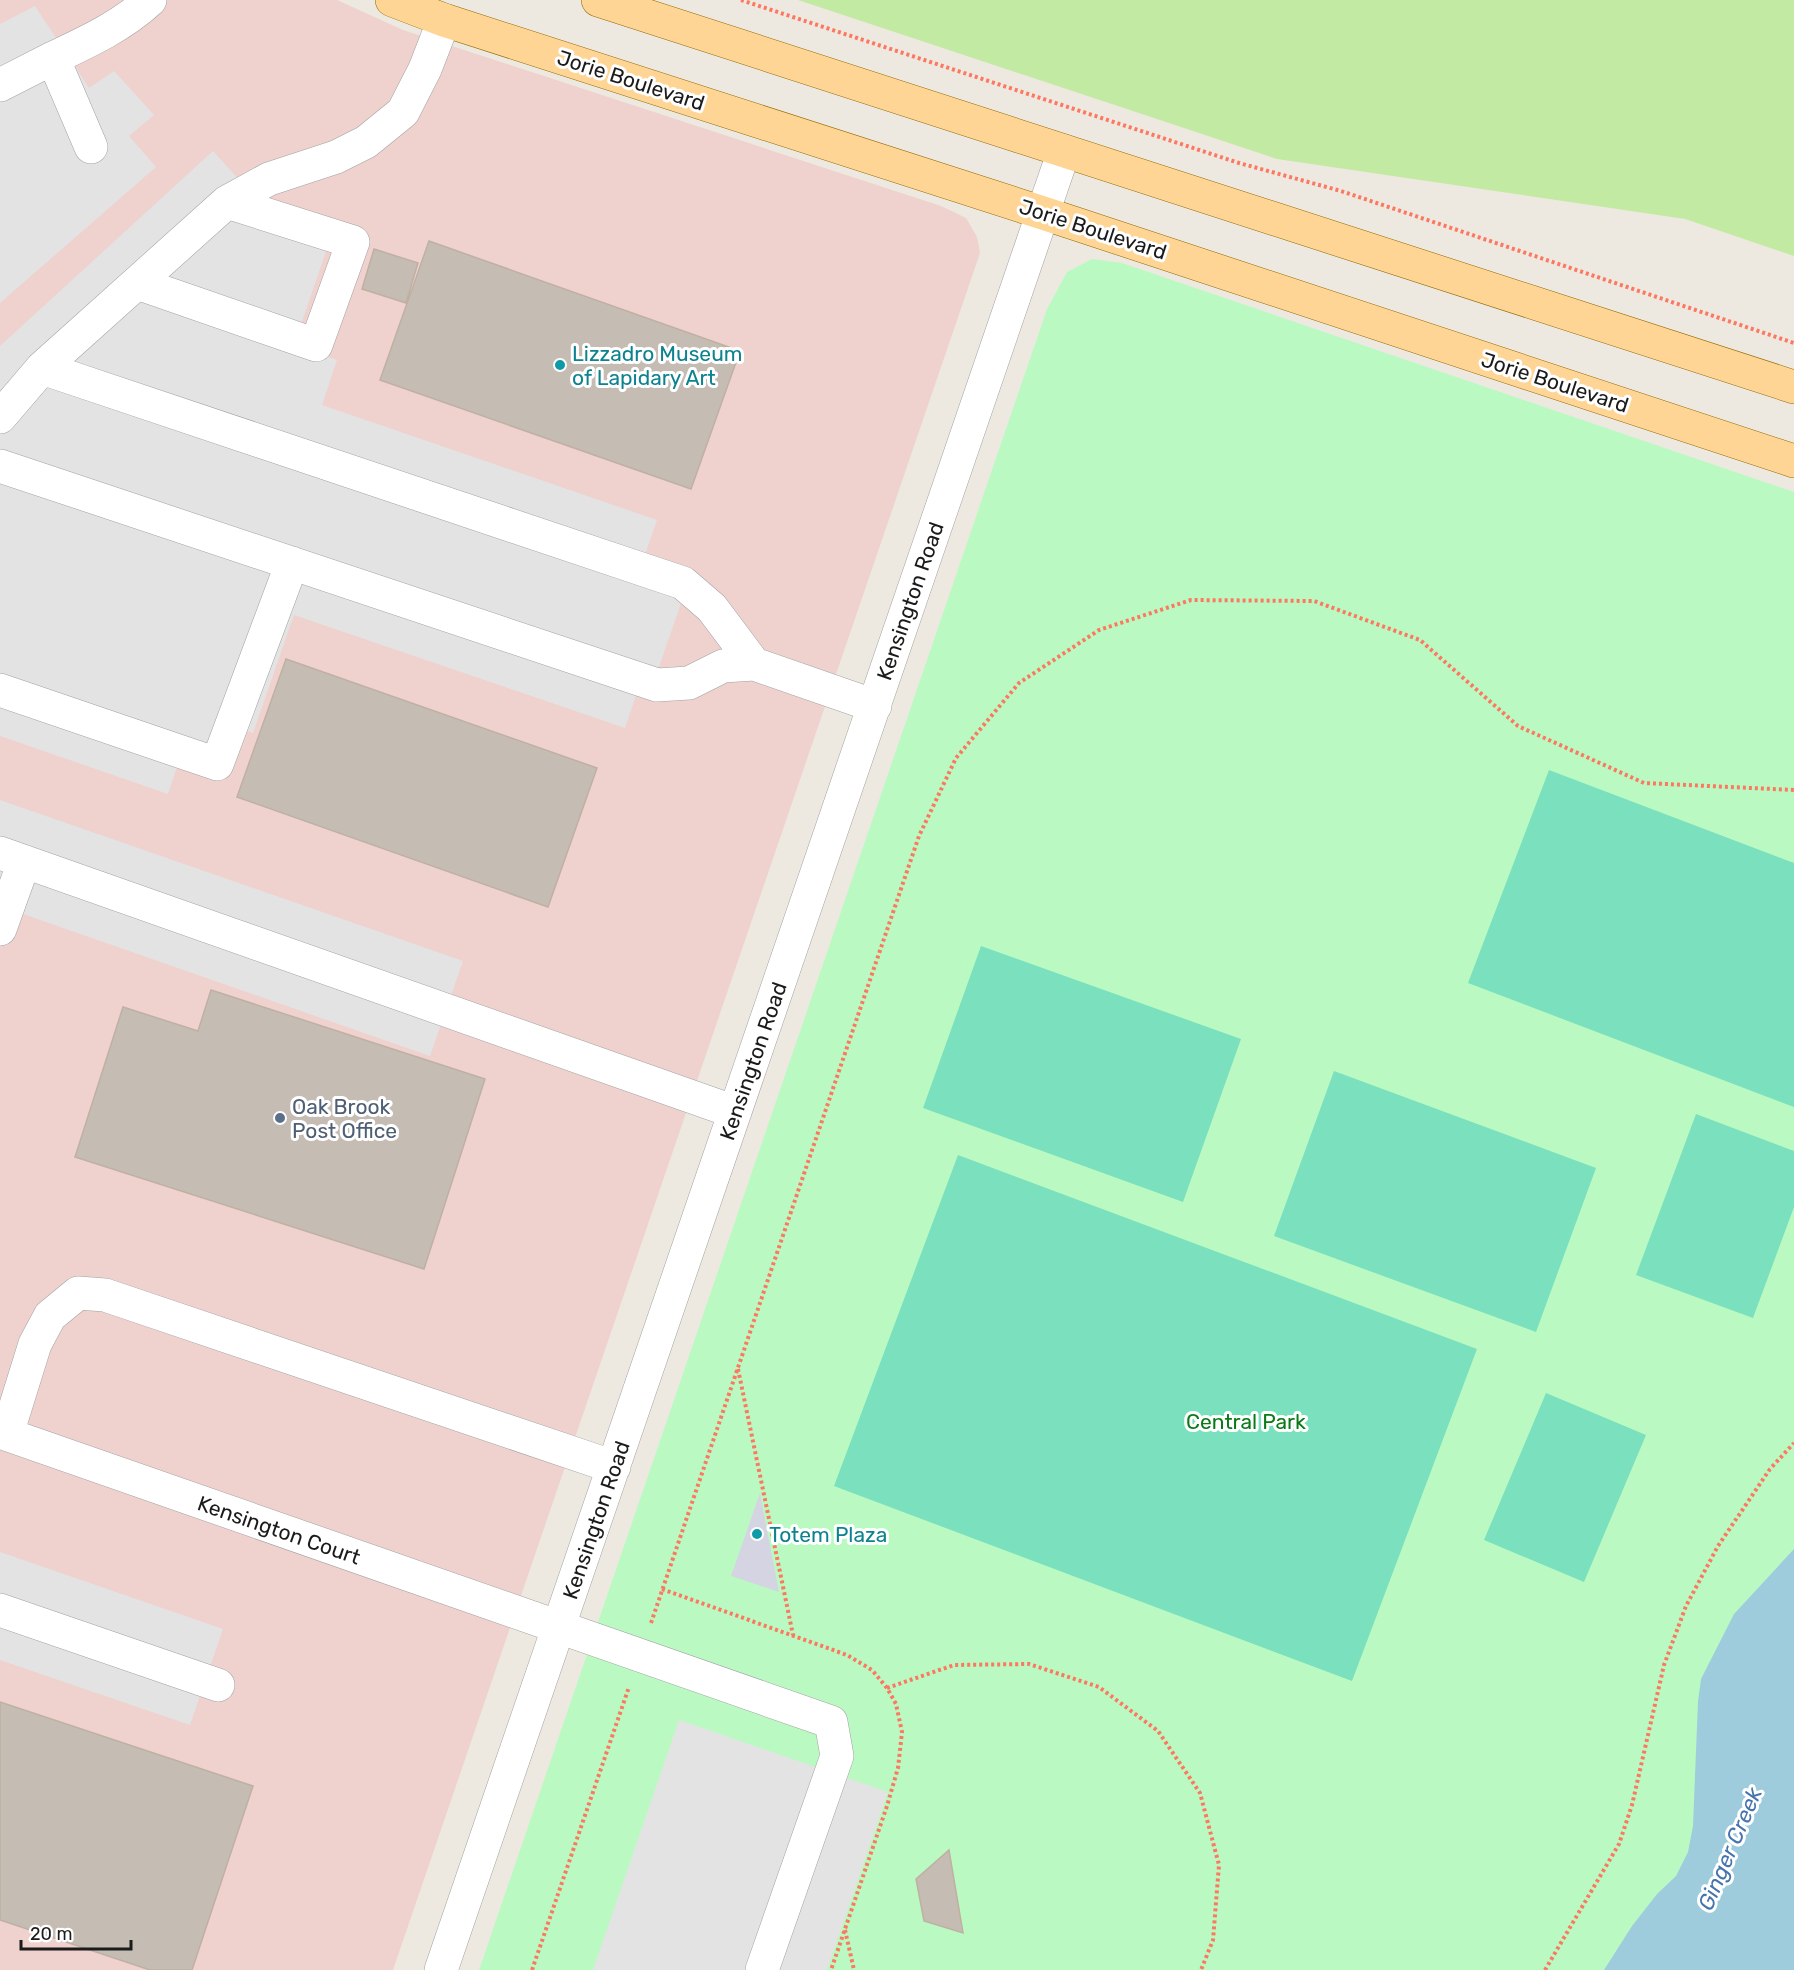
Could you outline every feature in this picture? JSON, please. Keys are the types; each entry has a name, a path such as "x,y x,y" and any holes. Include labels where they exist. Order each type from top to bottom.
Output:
{"main road":[{"name":"Jorie Boulevard","path":"392,0 444,20 1042,213 1794,461"},
{"path":"598,0 1794,387"}],"lane":[{"path":"0,85 107,32 136,13 150,0"},
{"path":"0,417 42,368 227,202 269,179 336,157 366,142 403,112 425,69 444,20"},
{"path":"53,58 91,147"},
{"name":"Kensington Road","path":"441,1970 1064,151"},
{"path":"137,283 316,345 353,242 227,202"},
{"path":"42,368 683,583 712,608 754,664"},
{"path":"0,466 657,685 689,683 723,666 754,664 875,706"},
{"path":"0,690 217,764 292,563"},
{"path":"0,928 12,858 735,1112"},
{"path":"4,1433 35,1344 50,1316 78,1293 105,1295 614,1467"},
{"name":"Kensington Court","path":"4,1433 831,1722 837,1756 762,1970"},
{"path":"0,1610 218,1685"}],"path":[{"path":"741,0 1239,163 1341,191 1794,343"},
{"path":"532,1970 919,836 956,758 1020,683 1100,630 1191,600 1314,601 1420,640 1518,726 1644,783 1794,790"},
{"path":"738,1367 793,1635"},
{"path":"1545,1970 1619,1844 1632,1805 1665,1665 1686,1606 1718,1546 1770,1469 1794,1443"},
{"path":"887,1688 954,1665 1029,1664 1099,1687 1158,1731 1200,1793 1219,1865 1213,1940 1201,1970"},
{"path":"845,1929 854,1970"}],"shaded area":[{"path":"0,0 337,0 403,30 941,206 966,218 977,237 980,253 393,1970 0,1970"},
{"path":"35,6 89,88 114,71 154,115 129,136 156,167 0,303 0,24"},
{"path":"213,151 263,206 333,231 294,345 337,360 322,405 657,520 638,575 685,592 652,687 640,684 625,728 294,615 253,733 216,721 199,771 178,764 168,794 0,736 0,346"},
{"path":"0,800 463,961 430,1056 0,906"},
{"name":"Totem Plaza","path":"760,1493 779,1592 731,1576"},
{"path":"0,1552 223,1629 190,1725 0,1660"},
{"path":"679,1720 888,1792 827,1970 593,1970"}],"green space":[{"path":"798,0 1794,0 1794,256 1685,219 1277,159"},
{"name":"Central Park","path":"1092,259 1122,263 1794,492 1794,1970 479,1970 1047,309 1067,272"},
{"path":"1549,770 1794,863 1794,1107 1468,983"},
{"path":"981,946 1241,1039 1183,1202 923,1108"},
{"path":"1334,1071 1596,1168 1536,1332 1274,1236"},
{"path":"1696,1114 1794,1151 1794,1207 1753,1318 1636,1275"},
{"path":"958,1155 1477,1349 1352,1681 834,1486"},
{"path":"1546,1393 1646,1435 1584,1582 1484,1540"}],"water":[{"name":"Ginger Creek","path":"1794,1549 1794,1970 1604,1970 1632,1926 1657,1894 1676,1876 1688,1852 1693,1826 1698,1701 1701,1679 1734,1614"}],"building":[{"name":"Lizzadro Museum of Lapidary Art","path":"429,241 740,351 691,489 380,380"},
{"path":"374,249 418,263 406,303 362,289"},
{"path":"286,659 597,768 548,907 237,797"},
{"name":"Oak Brook Post Office","path":"211,990 485,1079 424,1269 75,1157 123,1007 198,1031"},
{"path":"0,1702 253,1786 192,1970 150,1970 0,1920"},
{"path":"949,1850 963,1933 924,1921 916,1879"}],"place":[{"name":"Lizzadro Museum of Lapidary Art","path":"560,365"},
{"name":"Oak Brook Post Office","path":"280,1118"},
{"name":"Totem Plaza","path":"757,1534"}]}
